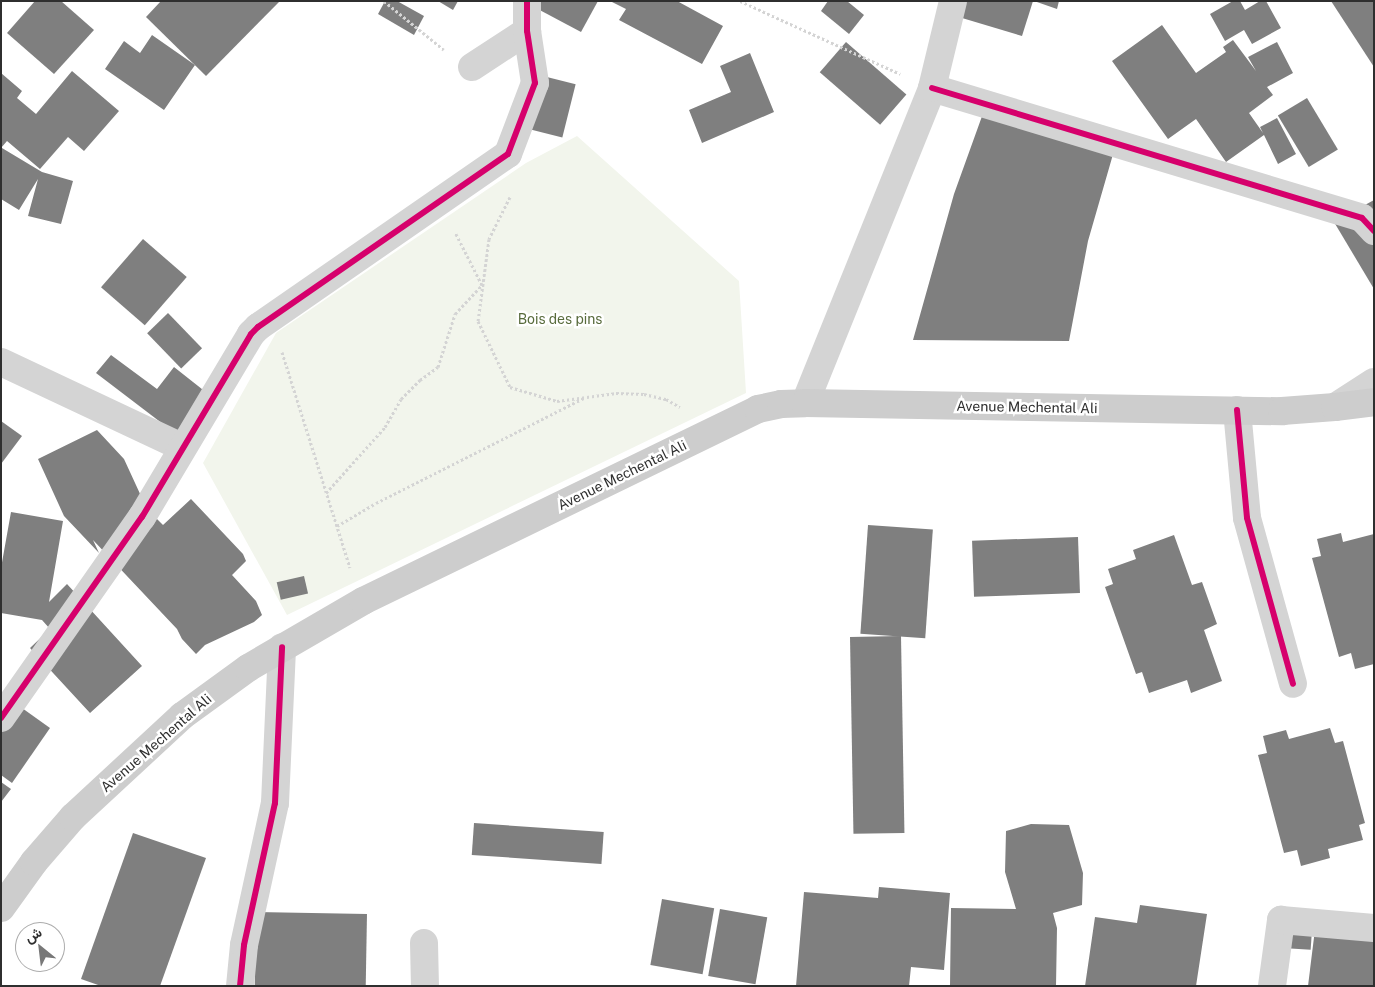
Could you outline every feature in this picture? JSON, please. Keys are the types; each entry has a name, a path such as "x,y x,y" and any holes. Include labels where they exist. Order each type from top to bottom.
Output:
{"main road":[{"name":"Avenue Mechental Ali","path":"1,908 34,862 73,817 182,716 248,668 363,601 758,409 782,404 804,403 1237,410 1335,407 1374,402"}],"street":[{"path":"1,718 142,517 251,334 269,319 508,154 535,83 527,31 526,1"},
{"path":"804,403 932,88 953,1"},
{"path":"472,67 527,31"},
{"path":"932,88 1362,218 1374,231"},
{"path":"1,362 182,447"},
{"path":"1335,407 1374,382"},
{"path":"1237,410 1246,518 1293,684"},
{"path":"240,986 244,945 275,803 282,647"},
{"path":"1272,986 1281,920 1374,928"},
{"path":"424,943 426,986"}],"path":[{"path":"740,1 932,88"},
{"path":"514,189 489,239 478,321 510,386 557,401 616,392 644,394 666,400 697,417 705,434"},
{"path":"466,250 482,285"},
{"path":"326,493 385,427 401,399 420,380 438,366 455,314 482,285"},
{"path":"269,319 276,333 354,582 363,601"},
{"path":"336,526 376,503 587,397"}],"green space":[{"name":"Bois des pins","path":"577,136 739,281 746,393 287,615 203,463 276,333 526,163"}],"building":[{"path":"35,1 61,1 94,30 54,74 7,33"},
{"path":"161,1 280,1 206,76 146,17"},
{"path":"385,1 397,1 424,16 414,35 378,14"},
{"path":"438,1 458,1 453,10"},
{"path":"537,1 598,1 581,32 534,7"},
{"path":"610,1 677,1 723,26 702,64 619,20 626,9"},
{"path":"828,1 847,1 864,15 849,34 821,11"},
{"path":"956,1 1033,1 1022,36 952,15"},
{"path":"1034,1 1059,1 1057,9"},
{"path":"1233,1 1240,1 1245,10 1260,1 1266,1 1281,28 1252,44 1244,30 1225,41 1210,14"},
{"path":"1331,1 1374,1 1374,67"},
{"path":"1162,25 1196,73 1226,52 1223,47 1233,40 1256,71 1248,57 1277,42 1293,73 1267,87 1273,95 1249,113 1263,133 1260,127 1277,118 1296,154 1278,164 1264,135 1226,162 1196,119 1168,139 1112,61"},
{"path":"152,35 195,65 164,110 105,69 124,41 140,53"},
{"path":"846,42 906,94 880,125 820,72"},
{"path":"750,53 774,112 702,143 689,110 731,92 720,66"},
{"path":"72,71 119,111 84,151 68,137 40,169 7,141 1,148 1,73 22,91 17,98 36,114"},
{"path":"531,73 576,84 562,137 518,126"},
{"path":"990,94 1118,137 1088,241 1069,341 913,340 954,194"},
{"path":"1307,98 1338,149 1309,167 1278,116"},
{"path":"2,148 42,172 73,181 61,224 28,216 38,179 19,210 1,199"},
{"path":"1374,200 1374,289 1334,222"},
{"path":"143,239 187,277 145,325 101,287"},
{"path":"168,313 202,348 181,368 147,333"},
{"path":"111,355 157,389 174,367 212,397 180,437 96,373"},
{"path":"1,421 22,436 1,464"},
{"path":"97,430 124,459 147,509 163,525 191,499 243,554 246,561 232,575 256,601 262,615 254,622 205,645 196,654 182,639 177,629 93,540 99,553 64,516 38,459"},
{"path":"11,512 63,521 49,602 67,584 142,666 90,713 30,648 50,629 42,620 1,613 1,568"},
{"path":"868,525 933,530 925,638 860,634"},
{"path":"1341,533 1343,542 1374,534 1374,664 1355,669 1351,653 1339,657 1312,558 1321,556 1317,539"},
{"path":"1174,535 1192,585 1202,582 1217,624 1204,630 1222,681 1191,693 1187,680 1149,693 1142,672 1136,674 1105,587 1113,584 1108,569 1136,559 1133,550"},
{"path":"1078,537 1080,593 974,597 972,541"},
{"path":"304,576 308,594 281,600 277,582"},
{"path":"901,636 904,833 853,834 850,637"},
{"path":"8,698 50,728 12,783 1,775 1,707"},
{"path":"1330,728 1335,743 1343,741 1365,823 1359,825 1363,840 1328,849 1330,858 1301,866 1297,850 1284,853 1258,755 1267,753 1263,736 1286,730 1289,739"},
{"path":"1,782 11,789 1,802"},
{"path":"474,823 604,832 601,864 472,855"},
{"path":"1031,824 1069,825 1083,873 1082,905 1053,913 1057,928 1056,986 950,986 951,908 1016,909 1005,872 1006,831"},
{"path":"133,833 206,858 160,986 101,986 81,979"},
{"path":"879,887 950,893 944,970 911,967 909,986 796,986 804,892 878,898"},
{"path":"662,899 714,908 703,974 650,965"},
{"path":"1140,905 1207,914 1196,986 1085,986 1095,917 1137,923"},
{"path":"720,909 767,917 755,984 708,976"},
{"path":"256,912 367,914 366,986 255,986"},
{"path":"1285,915 1313,917 1311,950 1283,948"},
{"path":"1316,921 1374,927 1374,986 1308,986"}],"cycle path":[{"path":"1,718 142,517 251,334 258,327 508,154 535,83 527,31 527,1"},
{"path":"932,88 1362,218 1374,231"},
{"path":"1237,410 1247,518 1293,684"},
{"path":"240,986 244,945 275,803 282,647"}]}
